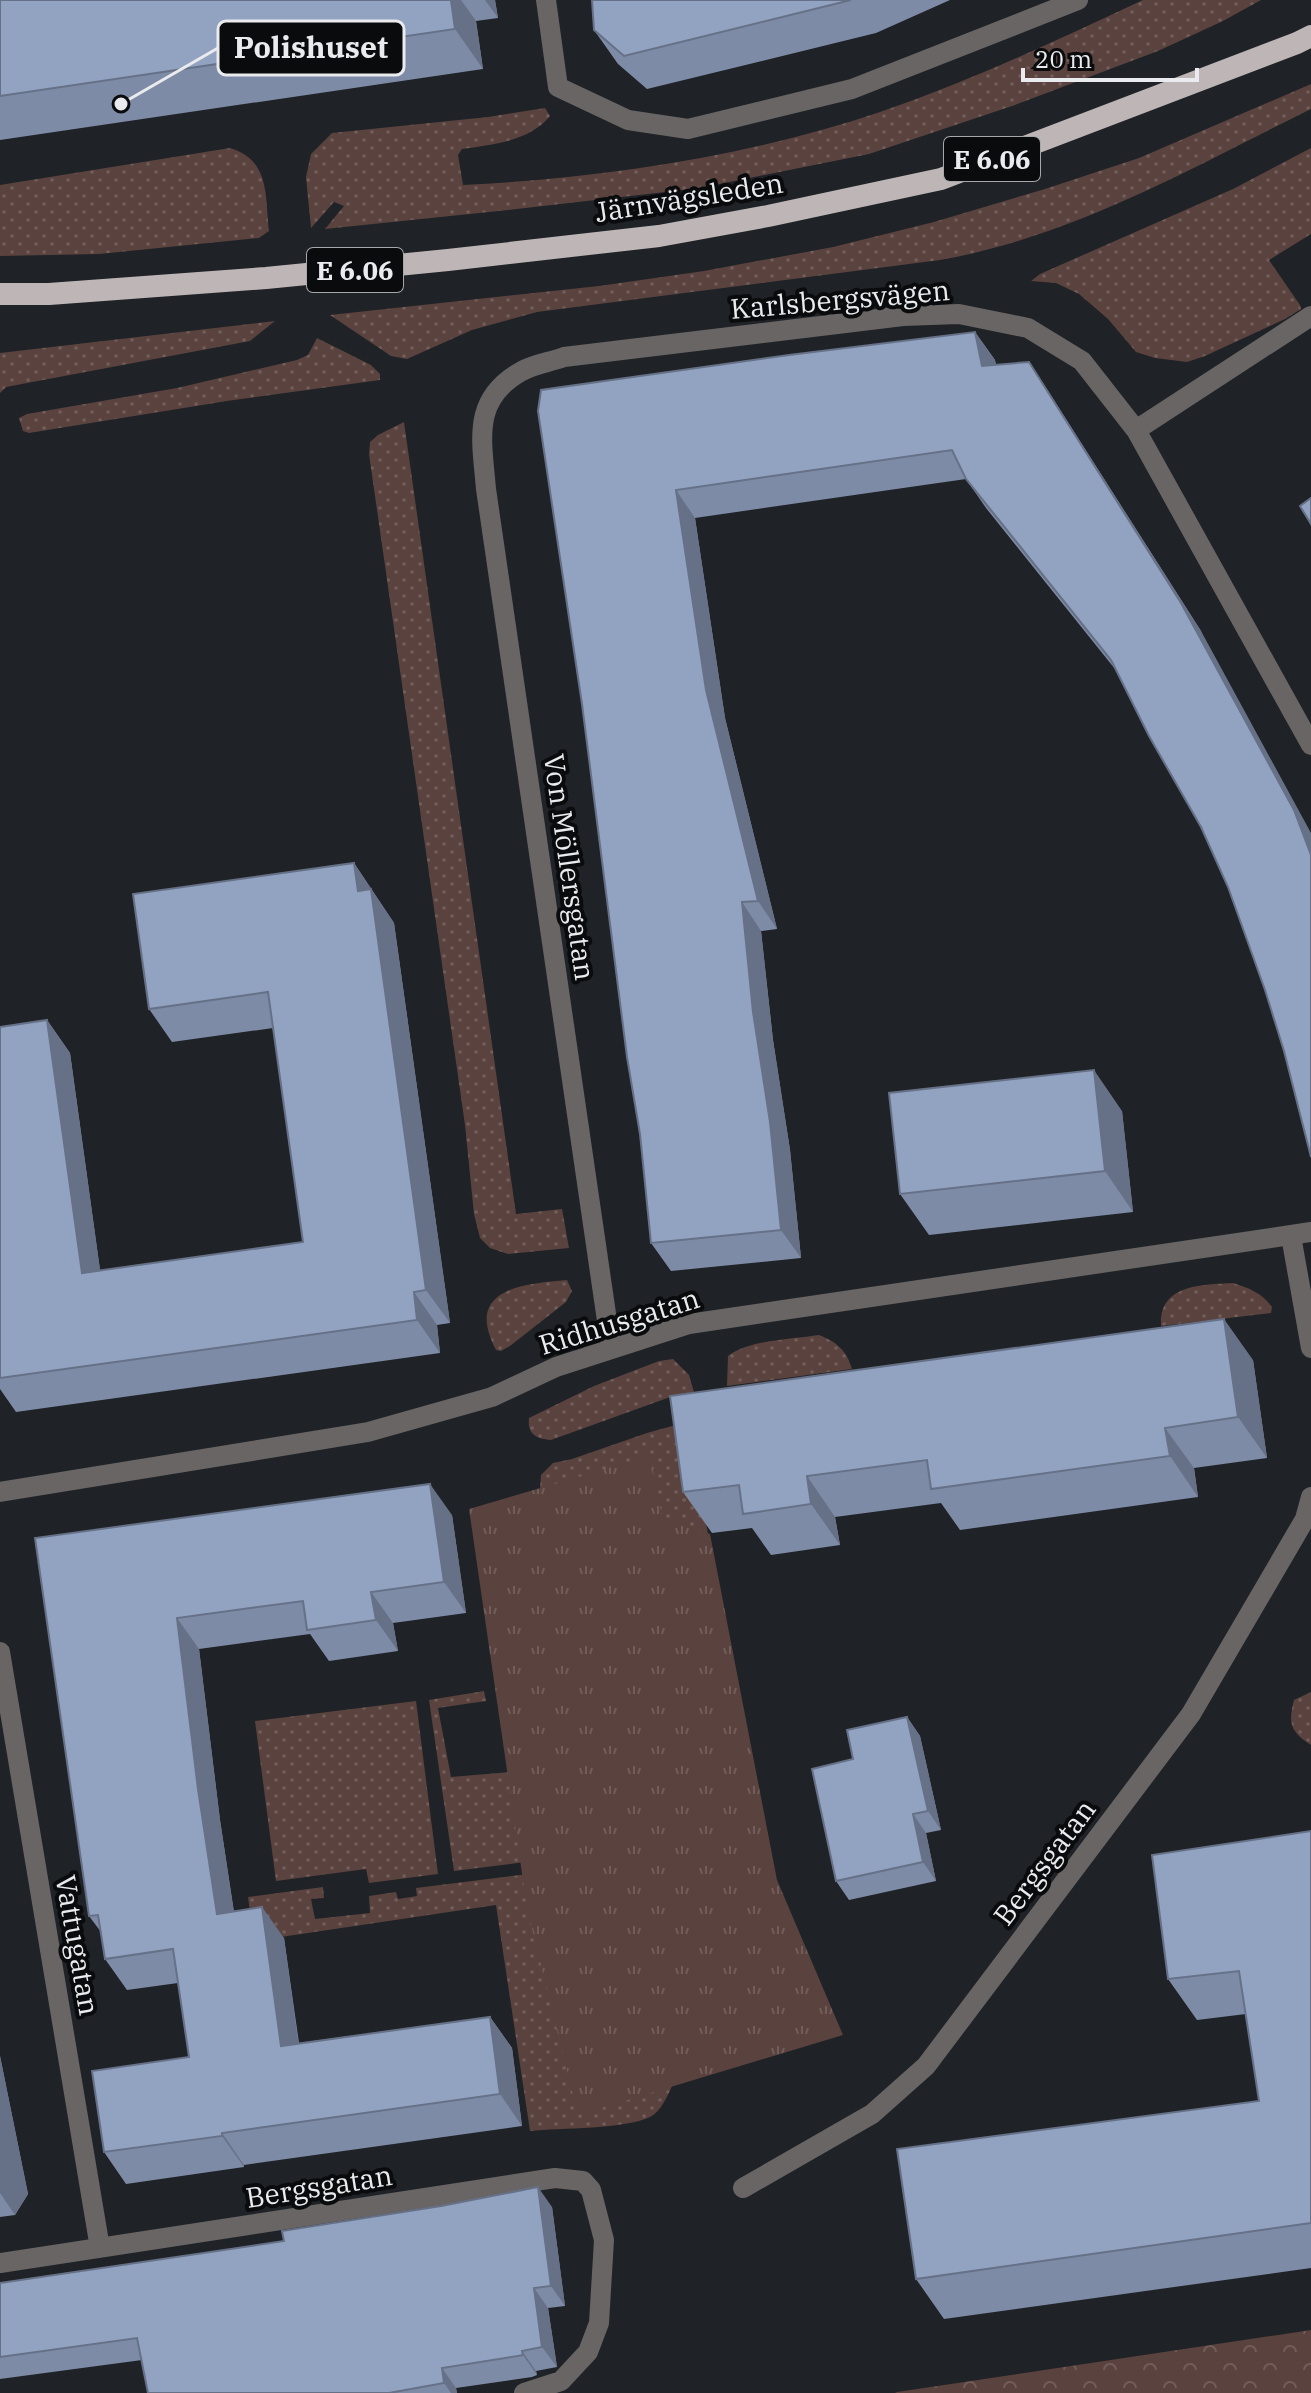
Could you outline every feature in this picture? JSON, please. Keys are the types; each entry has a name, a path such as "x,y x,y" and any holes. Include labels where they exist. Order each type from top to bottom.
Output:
{"highway":[{"name":"Järnvägsleden","path":"0,294 49,294 266,278 448,260 659,236 768,216 941,179 1311,36"},
{"name":"Järnvägsleden","path":"0,304 49,294"}],"street":[{"path":"546,0 558,87 628,120 688,129 852,89 1078,0"},
{"name":"Karlsbergsvägen","path":"492,395 522,371 564,357 903,316 959,314 1028,328 1082,361 1136,430 1311,745"},
{"path":"1136,430 1311,316"},
{"name":"Von Möllersgatan","path":"492,395 483,416 481,435 486,489 611,1348"},
{"path":"1301,1234 1311,1348"},
{"name":"Ridhusgatan","path":"0,1492 368,1432 492,1397 556,1367 698,1322 1301,1234"},
{"name":"Bergsgatan","path":"743,2188 872,2114 926,2066 1191,1714 1305,1519 1311,1497"},
{"name":"Vattugatan","path":"0,1652 100,2248"},
{"name":"Bergsgatan","path":"0,2263 555,2178 583,2181 591,2190 604,2240 599,2323 588,2352 561,2381 524,2393"}],"green space":[{"path":"1143,0 1261,0 1158,51 1015,105 869,154 700,188 325,229 344,206 334,202 311,228 306,177 311,154 332,133 545,108 550,116 532,131 510,140 462,149 458,155 463,185 569,177 674,163 778,141 880,112 981,73"},
{"path":"1311,84 1311,109 1176,177 1084,218 989,249 940,260 537,312 472,330 407,359 391,356 330,315 599,286 704,271 833,247 934,222 1139,158"},
{"path":"230,148 252,161 263,180 269,231 259,238 99,254 0,256 0,185"},
{"path":"1311,148 1311,234 1269,260 1300,305 1301,309 1285,319 1187,362 1155,358 1136,352 1108,319 1079,294 1056,283 1031,281 1040,274 1233,189"},
{"path":"275,321 250,341 6,387 0,393 0,353"},
{"path":"317,338 371,365 380,374 380,380 29,433 23,431 19,418 27,414 177,388 297,360 308,355"},
{"path":"404,422 516,1214 562,1209 569,1248 508,1254 490,1248 480,1238 474,1214 465,1125 369,454 370,442"},
{"path":"567,1280 572,1291 566,1302 510,1346 496,1350 488,1330 487,1314 492,1302 516,1288"},
{"path":"1233,1283 1264,1298 1272,1307 1271,1313 1161,1326 1162,1312 1174,1294 1196,1286"},
{"path":"819,1335 840,1348 852,1369 727,1386 728,1356 737,1351 772,1341"},
{"path":"673,1359 689,1375 694,1392 673,1396 551,1440 537,1437 531,1432 529,1418 594,1386 659,1361"},
{"path":"690,1421 728,1661 540,1489 541,1475 553,1463"},
{"path":"650,1456 662,1516 710,1534 777,1880 843,2035 578,2115 527,1908 469,1509"},
{"path":"484,1691 486,1701 438,1708 451,1777 523,1771 533,1861 454,1871 429,1700"},
{"path":"1311,1692 1311,1745 1295,1731 1291,1715 1294,1700"},
{"path":"416,1701 438,1874 369,1883 366,1869 276,1881 255,1721"},
{"path":"536,1873 672,2086 666,2099 650,2117 609,2126 530,2131 496,1905 254,1941 248,1897 323,1887 324,1898 311,1899 315,1919 370,1913 369,1896 396,1892 398,1899 417,1896 416,1888"},
{"path":"1311,2330 1311,2393 895,2393 897,2392"}],"building":[{"path":"0,0 451,0 455,29 0,96"},
{"path":"592,0 851,0 624,56 594,30"},
{"path":"975,332 982,366 1029,362 1181,603 1294,810 1311,855 1311,1157 1265,990 1228,887 1201,827 1149,736 1111,660 966,479 952,450 676,490 706,690 758,901 742,902 781,1230 651,1243 640,1134 627,1057 582,704 538,411 541,390"},
{"path":"1311,498 1311,524 1300,506"},
{"path":"354,863 358,891 371,889 426,1290 414,1292 417,1320 0,1378 0,1027 47,1020 82,1273 303,1242 268,992 149,1009 133,894"},
{"path":"1094,1070 1105,1171 900,1194 889,1093"},
{"path":"1224,1319 1238,1417 1165,1428 1170,1456 931,1489 927,1460 807,1476 811,1504 743,1514 739,1485 683,1492 670,1396"},
{"path":"430,1484 444,1582 371,1592 376,1620 307,1630 303,1601 177,1618 217,1914 262,1907 281,2046 490,2017 500,2094 104,2152 92,2071 189,2057 173,1949 105,1959 98,1915 89,1916 35,1538"},
{"path":"907,1717 928,1811 913,1814 923,1862 836,1881 812,1769 853,1759 847,1730"},
{"path":"1311,1831 1311,2223 916,2279 897,2149 1259,2101 1239,1971 1168,1979 1152,1855"},
{"path":"538,2187 551,2286 534,2288 542,2347 522,2351 523,2355 442,2368 444,2383 389,2393 148,2393 137,2338 0,2357 0,2283 284,2241 282,2231"}],"place":[{"name":"Polishuset","path":"121,104"}]}
